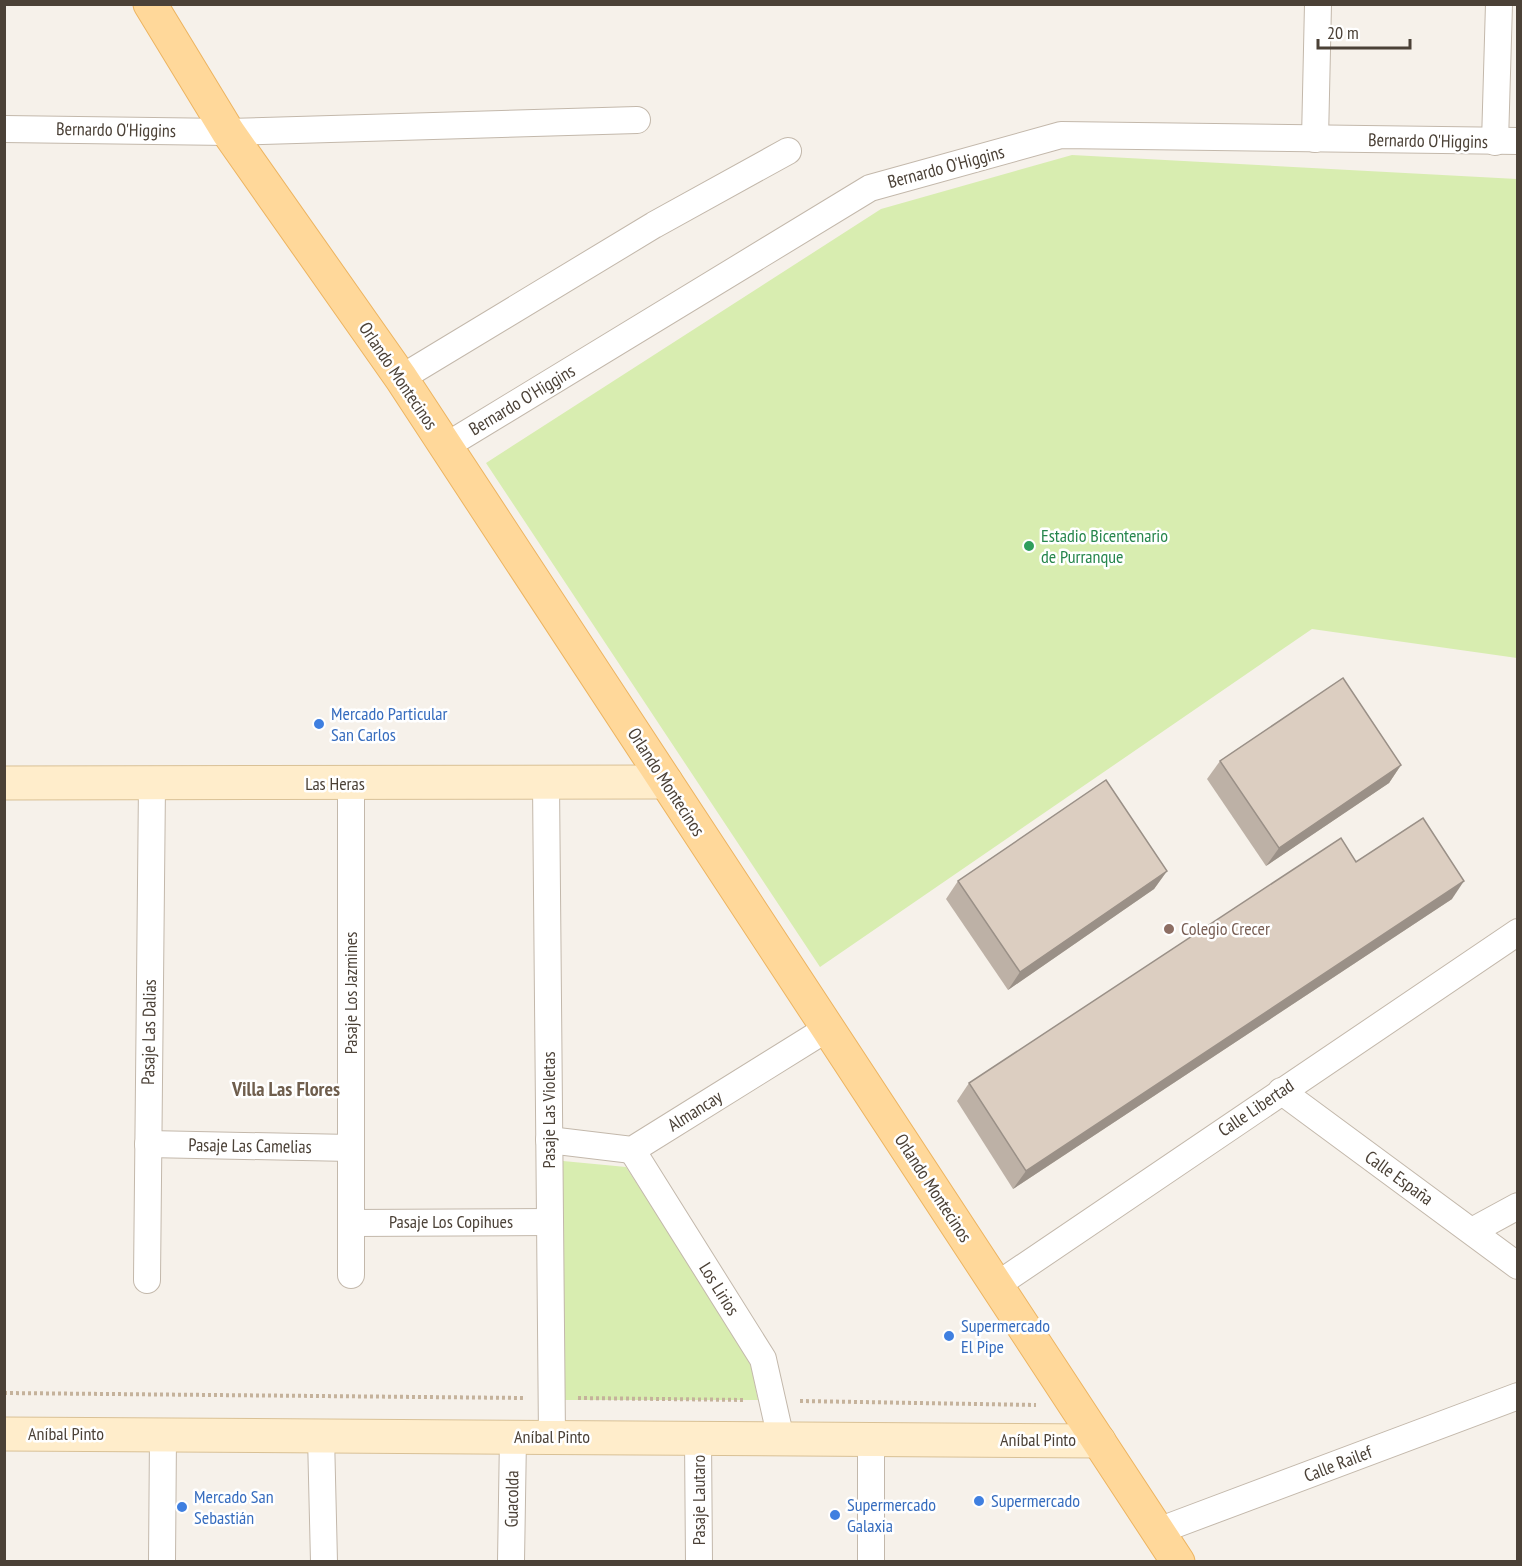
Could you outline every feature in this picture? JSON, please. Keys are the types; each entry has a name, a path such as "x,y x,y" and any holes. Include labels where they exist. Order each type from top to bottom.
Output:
{"main road":[{"name":"Orlando Montecinos","path":"150,4 228,132 401,378 1178,1562"},
{"name":"Las Heras","path":"4,783 666,782"},
{"name":"Aníbal Pinto","path":"4,1434 1099,1441"}],"street":[{"path":"1316,139 1318,4"},
{"path":"1499,4 1506,141"},
{"name":"Bernardo O'Higgins","path":"4,129 228,132 637,120"},
{"name":"Bernardo O'Higgins","path":"446,446 870,188 1061,135 1506,141"},
{"path":"401,378 654,225 788,151"},
{"name":"Pasaje Los Jazmines","path":"351,783 351,1275"},
{"name":"Pasaje Las Violetas","path":"546,783 552,1437"},
{"name":"Pasaje Las Dalias","path":"147,1280 152,784"},
{"name":"Calle Libertad","path":"997,1285 1518,932"},
{"name":"Almancay","path":"632,1150 828,1028"},
{"name":"Calle España","path":"1281,1091 1518,1266"},
{"path":"549,1140 632,1150"},
{"name":"Pasaje Las Camelias","path":"148,1144 351,1148"},
{"name":"Los Lirios","path":"632,1150 763,1359 781,1439"},
{"path":"1472,1231 1518,1206"},
{"name":"Pasaje Los Copihues","path":"352,1223 550,1222"},
{"name":"Calle Railef","path":"1158,1531 1518,1396"},
{"path":"162,1562 163,1435"},
{"path":"321,1436 324,1562"},
{"name":"Guacolda","path":"511,1562 513,1437"},
{"name":"Pasaje Lautaro","path":"698,1438 699,1562"},
{"path":"871,1562 872,1439"}],"green space":[{"name":"Estadio Bicentenario de Purranque","path":"1072,155 1517,179 1517,658 1312,629 820,967 486,463 881,209"},
{"path":"563,1161 626,1167 720,1310 751,1366 758,1400 558,1400"}],"building":[{"path":"1343,678 1401,765 1279,848 1220,761"},
{"path":"1106,780 1167,871 1020,972 958,881"},
{"path":"1423,818 1464,881 1026,1171 969,1083 1341,838 1356,862"}],"place":[{"name":"Estadio Bicentenario de Purranque","path":"1029,546"},
{"name":"Mercado Particular San Carlos","path":"319,724"},
{"name":"Colegio Crecer","path":"1169,929"},
{"name":"Supermercado El Pipe","path":"949,1336"},
{"name":"Supermercado","path":"979,1501"},
{"name":"Mercado San Sebastián","path":"182,1507"},
{"name":"Supermercado Galaxia","path":"835,1515"}],"district":[{"name":"Villa Las Flores","path":"286,1089"}]}
